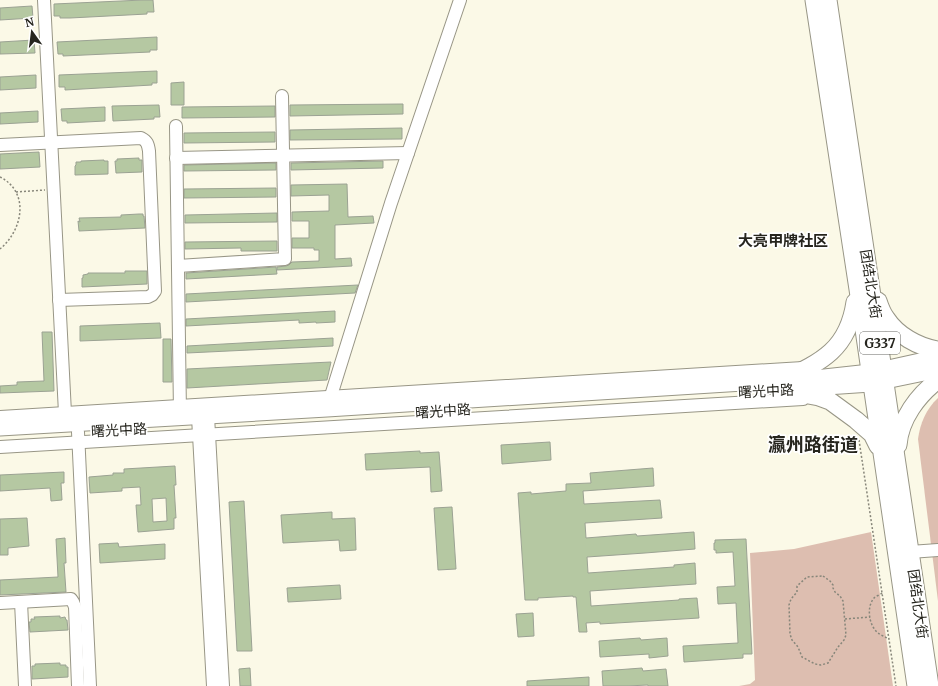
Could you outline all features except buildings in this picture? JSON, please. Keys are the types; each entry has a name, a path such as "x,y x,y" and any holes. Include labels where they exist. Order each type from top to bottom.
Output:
{"highway":[{"name":"团结北大街","path":"814,0 863,277"},
{"name":"团结北大街","path":"828,0 863,277 890,460 916,686"},
{"path":"863,277 886,318 898,331 924,347 938,350"},
{"path":"781,385 818,362 838,346 850,326 863,277"},
{"path":"890,460 903,425 911,410 919,397 938,380"},
{"path":"781,385 822,398 838,405 872,434 890,460"},
{"name":"团结北大街","path":"890,460 910,552 930,686"}],"main road":[{"path":"877,377 938,357"},
{"path":"877,377 938,370"},
{"name":"曙光中路","path":"0,437 78,437 204,425 781,385 836,376 877,377"},
{"name":"曙光中路","path":"0,428 180,412 204,425 329,403 781,385"}],"street":[{"path":"44,0 65,413"},
{"path":"329,403 391,203 460,0"},
{"path":"178,266 286,259 282,96"},
{"path":"176,126 180,412"},
{"path":"0,145 141,138 148,144 155,291 148,297 59,300"},
{"path":"176,158 408,153"},
{"path":"0,417 65,413 180,412 329,403 808,368"},
{"path":"204,425 822,398"},
{"path":"204,425 213,686"},
{"path":"204,425 223,686"},
{"path":"0,446 78,437 90,686"},
{"path":"910,552 938,550"},
{"path":"0,603 71,600 73,602 75,608 78,686"},
{"path":"21,602 25,686"}],"path":[{"path":"0,177 6,179 12,184 20,207 18,224 11,238 0,249"},
{"path":"16,192 54,190"},
{"path":"856,420 896,686"},
{"path":"823,576 830,581 835,592 840,596 843,602 844,619 846,635 828,663 821,665 815,664 802,657 790,634 790,602 797,592 797,586 807,577 823,576"},
{"path":"882,593 874,599 869,611 873,628 878,633 889,639"},
{"path":"844,619 870,617"}],"shaded area":[{"path":"938,398 938,601 918,439 924,417"},
{"path":"871,532 893,686 739,686 750,684 755,680 750,553 794,549"}],"district":[{"name":"大亮甲牌社区","path":"783,241"},
{"name":"瀛州路街道","path":"813,445"}]}
